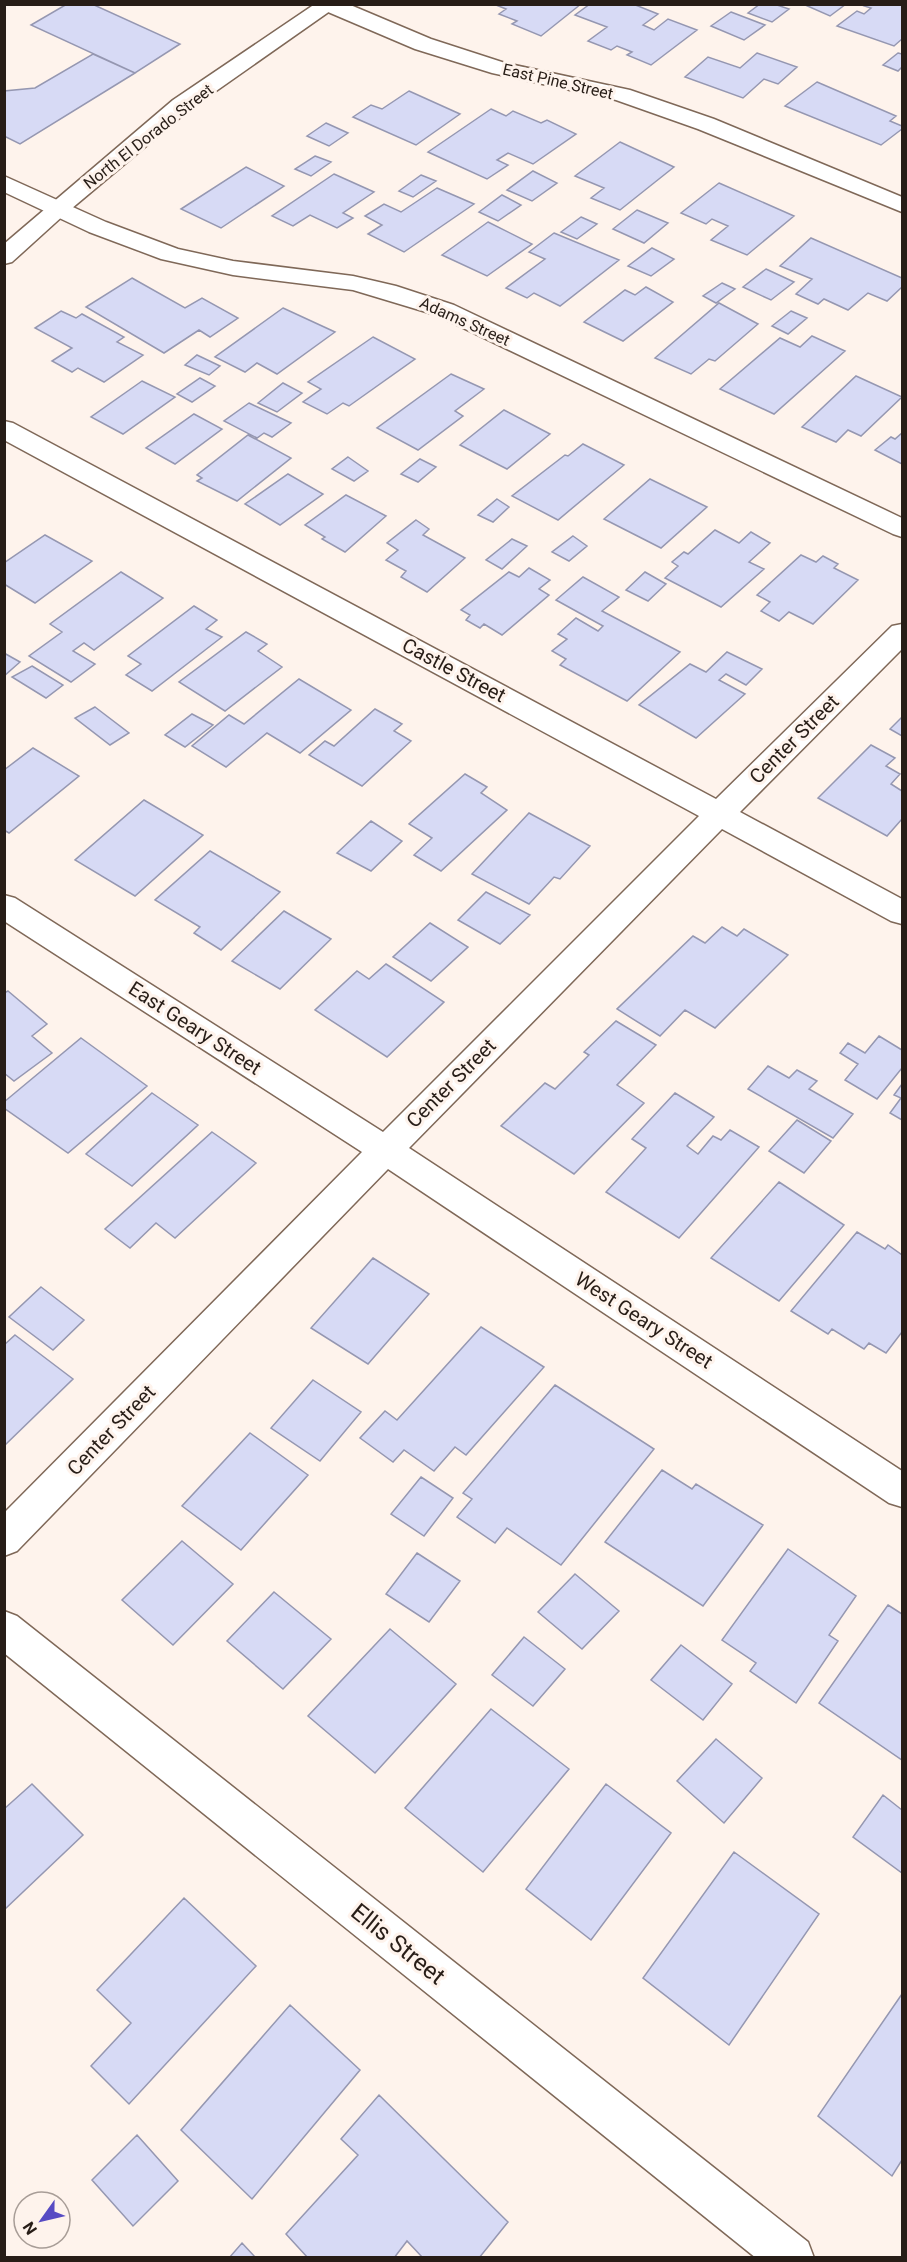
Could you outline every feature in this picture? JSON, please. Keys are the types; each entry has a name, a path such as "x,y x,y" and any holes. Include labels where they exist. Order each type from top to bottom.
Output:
{"street":[{"name":"East Pine Street","path":"329,5 423,44 500,68 622,95 706,124 903,205"},
{"name":"North El Dorado Street","path":"4,257 57,209 181,105 329,5"},
{"name":"Adams Street","path":"4,183 133,242 194,261 243,270 354,283 403,295 445,310 903,528"},
{"name":"Castle Street","path":"4,429 903,913"},
{"name":"Center Street","path":"4,1539 719,813 903,633"},
{"name":"East Geary Street","path":"4,906 385,1150"},
{"name":"West Geary Street","path":"385,1150 903,1491"},
{"name":"Ellis Street","path":"4,1629 792,2258"}],"building":[{"path":"67,4 92,4 180,44 135,73 31,25"},
{"path":"581,4 541,36 512,24 517,21 499,14 506,9 496,5"},
{"path":"590,4 633,4 658,14 643,25 654,30 668,19 697,30 651,65 627,55 632,52 617,46 611,50 588,41 607,27 575,15"},
{"path":"760,4 774,4 789,9 772,22 748,13"},
{"path":"803,4 846,4 830,16"},
{"path":"866,4 902,4 902,39 894,46 837,26 857,11 864,14 871,8 864,6"},
{"path":"731,12 765,25 744,40 711,26"},
{"path":"757,53 797,67 778,84 764,79 743,98 685,77 708,57 740,68"},
{"path":"898,53 902,54 902,67 898,71 883,65"},
{"path":"93,54 135,73 20,144 4,136 4,91 35,88"},
{"path":"817,82 896,116 890,121 902,126 902,129 881,145 785,106"},
{"path":"409,91 460,114 416,145 353,117 371,105 382,109"},
{"path":"491,109 506,116 513,111 541,123 547,120 576,134 533,164 508,153 497,160 508,165 487,179 428,152"},
{"path":"326,123 348,133 329,146 307,136"},
{"path":"620,142 674,167 620,210 591,198 604,188 575,176"},
{"path":"315,156 331,162 311,176 295,169"},
{"path":"246,167 284,186 221,228 181,209"},
{"path":"533,171 557,183 532,201 507,190"},
{"path":"334,174 374,192 343,213 353,218 337,228 310,215 293,226 272,216"},
{"path":"421,175 436,181 413,197 399,191"},
{"path":"719,183 794,216 747,255 711,240 728,226 712,219 706,224 681,213"},
{"path":"437,188 474,204 404,252 368,234 382,225 365,216 384,204 401,212"},
{"path":"502,195 521,205 498,221 479,212"},
{"path":"637,210 668,223 644,243 613,229"},
{"path":"581,217 597,224 577,239 561,232"},
{"path":"488,222 532,244 487,276 442,255"},
{"path":"554,233 619,260 560,306 534,293 527,298 506,288 545,259 529,252"},
{"path":"811,238 902,278 902,287 887,301 868,293 848,310 824,299 818,304 796,294 812,279 780,266"},
{"path":"652,248 674,259 651,276 628,266"},
{"path":"766,269 794,282 771,300 743,287"},
{"path":"132,278 185,308 202,298 238,318 210,337 199,330 164,353 86,307"},
{"path":"722,283 735,289 716,303 703,296"},
{"path":"646,287 673,302 623,341 584,322 625,290 635,295"},
{"path":"719,303 758,324 715,361 709,359 691,374 655,358"},
{"path":"283,308 335,332 277,374 257,363 245,372 215,357"},
{"path":"61,311 76,318 82,314 124,337 117,342 143,355 104,382 78,368 72,372 52,361 72,348 35,328"},
{"path":"791,311 807,318 788,334 772,326"},
{"path":"812,336 845,351 774,414 720,389 780,338 800,347"},
{"path":"373,337 415,359 349,406 343,403 327,414 303,402 321,389 308,382"},
{"path":"197,355 220,366 209,375 185,365"},
{"path":"451,374 484,389 455,411 463,416 418,450 377,428"},
{"path":"856,376 902,397 861,436 848,430 836,442 802,427"},
{"path":"200,378 215,386 192,402 177,394"},
{"path":"142,381 175,397 123,434 91,417"},
{"path":"283,383 302,393 277,412 258,403"},
{"path":"249,403 291,423 272,437 264,433 257,438 224,421"},
{"path":"504,410 550,434 507,469 460,445"},
{"path":"194,414 222,429 175,464 146,448"},
{"path":"902,433 902,464 875,450 891,437 895,439"},
{"path":"248,435 291,458 237,501 197,481 202,478 197,475"},
{"path":"583,444 624,465 558,520 512,496 565,455 568,456"},
{"path":"348,457 368,471 354,481 332,469"},
{"path":"420,459 436,467 418,482 401,474"},
{"path":"288,474 323,494 280,525 245,504"},
{"path":"650,479 707,507 661,548 604,519"},
{"path":"346,495 386,516 345,552 322,539 325,537 305,525"},
{"path":"497,499 509,507 493,522 478,515"},
{"path":"416,520 429,529 423,535 465,558 427,592 401,577 406,571 386,560 398,550 387,543"},
{"path":"715,530 739,543 751,532 770,543 749,562 764,569 721,607 665,578 678,566 672,562 684,552 688,554"},
{"path":"45,535 92,561 35,603 4,584 4,563"},
{"path":"573,536 587,546 569,561 552,552"},
{"path":"512,539 527,546 502,569 486,560"},
{"path":"801,555 816,562 823,556 838,564 834,568 858,580 813,624 789,612 779,621 761,611 770,602 757,595"},
{"path":"529,568 550,580 539,589 549,595 502,635 484,624 480,628 466,620 470,615 461,610 509,572 519,577"},
{"path":"121,572 163,598 94,650 84,643 73,651 95,664 71,682 29,656 62,632 50,624"},
{"path":"645,572 666,584 648,601 626,590"},
{"path":"583,577 619,597 602,611 680,652 627,701 560,665 566,659 552,651 567,639 558,634 576,618 598,631 603,626 556,600"},
{"path":"194,606 217,620 206,629 222,637 152,691 126,675 141,664 128,656"},
{"path":"246,632 267,644 258,651 282,667 225,711 179,682"},
{"path":"727,652 762,669 746,685 726,674 719,680 745,694 696,738 639,705 690,664 706,672"},
{"path":"4,653 20,662 4,676"},
{"path":"32,666 63,685 46,698 12,677"},
{"path":"299,679 351,710 300,753 267,733 226,767 192,746 229,715 244,724"},
{"path":"95,707 129,733 110,745 75,718"},
{"path":"375,709 402,724 394,731 411,741 362,786 309,755 325,741 334,746"},
{"path":"192,714 213,725 185,747 165,735"},
{"path":"902,717 902,736 890,729"},
{"path":"871,745 895,758 886,766 900,774 891,784 902,791 902,819 887,836 818,798"},
{"path":"33,748 79,776 9,833 4,830 4,770"},
{"path":"465,774 487,787 481,793 507,810 441,871 414,855 432,838 409,824"},
{"path":"144,800 203,835 135,896 75,860"},
{"path":"529,813 590,846 560,879 554,877 529,904 472,874"},
{"path":"371,821 402,841 371,871 337,853"},
{"path":"210,851 280,892 221,950 194,933 200,927 155,900"},
{"path":"486,892 530,915 500,944 458,920"},
{"path":"284,911 331,939 280,989 232,961"},
{"path":"430,923 468,947 431,981 393,957"},
{"path":"722,927 737,936 744,929 788,955 715,1028 685,1010 660,1036 617,1009 693,936 705,943"},
{"path":"386,964 444,1002 387,1057 315,1010 357,971 369,979"},
{"path":"8,991 47,1024 32,1036 52,1053 14,1081 4,1073 4,993"},
{"path":"616,1021 656,1045 617,1085 644,1103 574,1174 501,1126 545,1083 555,1089 589,1055 584,1052"},
{"path":"879,1036 902,1050 902,1068 877,1099 845,1080 858,1064 840,1053 848,1043 865,1053"},
{"path":"81,1038 147,1086 68,1153 4,1108 4,1102"},
{"path":"768,1066 789,1078 797,1070 817,1081 809,1089 853,1114 833,1138 748,1089"},
{"path":"902,1084 902,1120 890,1113 901,1098 894,1095"},
{"path":"152,1093 198,1125 132,1186 86,1154"},
{"path":"675,1093 714,1117 687,1146 698,1154 713,1136 721,1140 730,1130 759,1147 679,1238 606,1192 646,1148 632,1139"},
{"path":"797,1120 831,1141 804,1173 769,1151"},
{"path":"212,1132 256,1163 175,1238 156,1223 130,1248 105,1229"},
{"path":"779,1182 844,1225 779,1301 711,1258"},
{"path":"857,1232 885,1249 888,1245 902,1255 902,1332 886,1353 869,1343 864,1349 832,1329 828,1334 791,1311"},
{"path":"373,1258 429,1294 368,1364 311,1328"},
{"path":"41,1287 84,1320 53,1350 9,1317"},
{"path":"481,1327 544,1367 466,1455 455,1447 434,1471 404,1450 393,1462 360,1438 385,1411 397,1420"},
{"path":"15,1335 73,1379 4,1446 4,1345"},
{"path":"313,1380 361,1412 320,1461 271,1428"},
{"path":"555,1385 654,1449 561,1565 507,1528 495,1543 457,1517 472,1499 463,1493"},
{"path":"250,1433 308,1475 241,1550 182,1506"},
{"path":"662,1470 692,1489 696,1484 763,1525 703,1606 605,1542"},
{"path":"421,1477 453,1498 424,1536 391,1514"},
{"path":"182,1541 233,1584 173,1645 122,1600"},
{"path":"788,1549 856,1596 829,1635 838,1641 796,1703 750,1671 756,1663 722,1640"},
{"path":"417,1553 460,1581 429,1622 386,1594"},
{"path":"575,1574 619,1611 582,1649 538,1612"},
{"path":"274,1592 331,1639 283,1689 227,1641"},
{"path":"888,1605 902,1614 902,1760 819,1703"},
{"path":"390,1629 456,1684 375,1773 308,1716"},
{"path":"524,1637 565,1669 533,1706 492,1675"},
{"path":"681,1645 732,1684 703,1720 651,1680"},
{"path":"491,1709 569,1769 483,1872 405,1808"},
{"path":"716,1739 762,1778 724,1823 677,1781"},
{"path":"32,1784 83,1835 4,1910 4,1809"},
{"path":"606,1784 671,1833 591,1940 526,1889"},
{"path":"883,1795 902,1810 902,1873 853,1837"},
{"path":"734,1852 819,1914 729,2045 643,1978"},
{"path":"184,1898 256,1966 129,2104 91,2066 131,2023 97,1990"},
{"path":"902,1994 902,2160 892,2176 818,2116"},
{"path":"290,2005 360,2070 252,2199 181,2130"},
{"path":"379,2095 508,2222 479,2258 423,2258 407,2241 394,2258 308,2258 286,2234 358,2155 341,2139"},
{"path":"137,2135 178,2181 133,2226 92,2180"},
{"path":"242,2243 256,2258 229,2258"}]}
